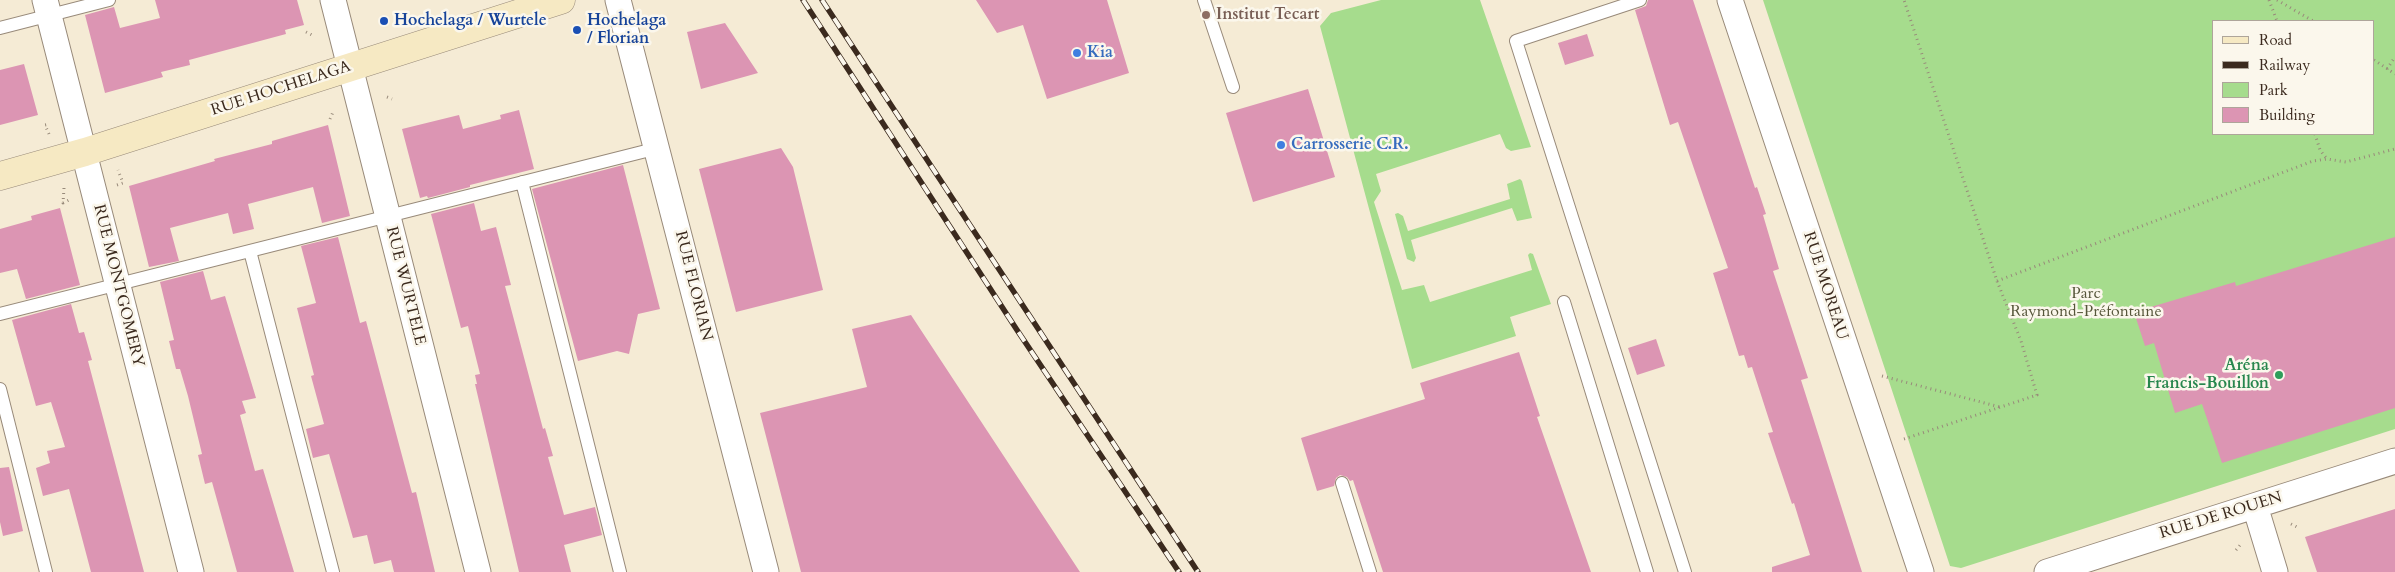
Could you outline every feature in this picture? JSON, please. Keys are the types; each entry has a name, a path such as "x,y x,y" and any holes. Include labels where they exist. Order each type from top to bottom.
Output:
{"street":[{"name":"RUE WURTELE","path":"334,0 478,572"},
{"name":"RUE HOCHELAGA","path":"0,176 85,152 561,0"},
{"name":"RUE FLORIAN","path":"618,0 658,148 766,572"},
{"name":"RUE MOREAU","path":"1730,0 1921,572"},
{"name":"RUE MONTGOMERY","path":"47,8 191,572"},
{"name":"RUE DE ROUEN","path":"2047,572 2395,461"},
{"path":"2255,506 2275,572"}],"lane":[{"path":"0,28 47,8 108,0"},
{"path":"1204,0 1233,87"},
{"path":"1640,0 1516,41 1686,572"},
{"path":"0,314 658,148"},
{"path":"522,182 620,572"},
{"path":"250,252 333,572"},
{"path":"1564,302 1647,572"},
{"path":"0,389 46,572"},
{"path":"1342,484 1370,572"}],"path":[{"path":"1902,439 2037,395 2021,341 1997,282 1904,0"},
{"path":"2269,0 2277,20"},
{"path":"2277,0 2311,20"},
{"path":"306,32 312,36"},
{"path":"2387,69 2395,56"},
{"path":"2375,61 2395,74"},
{"path":"387,97 392,99"},
{"path":"330,119 333,112"},
{"path":"2315,135 2320,150 2326,159"},
{"path":"1997,282 2313,161 2326,159 2346,162 2395,148"},
{"path":"1881,376 2000,407"},
{"path":"2291,524 2297,527"}],"green space":[{"path":"1381,0 1480,0 1531,147 1511,151 1506,148 1500,134 1376,174 1381,191 1374,202 1402,290 1424,285 1430,302 1532,270 1528,255 1530,253 1533,254 1551,304 1510,317 1516,336 1412,369 1320,26 1331,13"},
{"name":"Parc Raymond-Préfontaine","path":"1763,0 2395,0 2395,429 1961,568 1950,566"},
{"path":"1520,179 1532,218 1517,221 1512,208 1411,240 1416,258 1414,262 1407,259 1395,214 1398,213 1403,216 1408,231 1510,199 1507,184"}],"building":[{"path":"155,0 297,0 304,25 285,30 286,34 189,60 190,65 161,72 163,77 105,93 85,15 114,7 120,28 160,18"},
{"name":"Kia","path":"976,0 1107,0 1129,73 1047,99 1023,25 997,33"},
{"path":"1648,0 1693,0 1755,188 1757,187 1766,214 1763,215 1779,269 1773,271 1808,378 1801,380 1862,572 1772,572 1772,567 1810,555 1794,503 1792,504 1768,433 1773,432 1752,367 1748,368 1744,355 1739,356 1713,273 1728,268 1678,122 1670,125 1635,10 1646,6"},
{"path":"725,23 758,73 701,89 687,32"},
{"path":"1587,34 1594,56 1565,65 1558,43"},
{"path":"24,64 38,115 0,125 0,70"},
{"name":"Carrosserie C.R.","path":"1308,89 1335,177 1253,202 1226,113"},
{"path":"519,110 534,169 428,198 427,196 420,198 402,129 459,115 463,129 501,119 500,115"},
{"path":"328,125 350,216 322,223 313,187 248,204 254,229 233,234 228,213 170,228 179,261 149,267 129,186 215,161 214,159 272,144 272,141"},
{"path":"781,148 793,167 823,290 736,312 699,169"},
{"path":"623,165 660,309 638,314 629,354 617,351 578,361 532,189"},
{"path":"474,203 481,231 496,227 511,285 505,286 543,429 545,428 553,456 548,457 564,515 595,507 602,535 564,545 571,572 519,572 475,384 477,384 475,375 480,374 468,326 461,328 431,214"},
{"path":"60,208 80,285 26,299 17,269 0,273 0,229 32,220 31,216"},
{"path":"338,237 360,323 366,321 412,493 416,492 435,572 394,572 391,560 374,564 367,535 353,538 329,454 313,458 306,429 324,424 311,376 314,375 297,308 316,303 301,246"},
{"name":"Aréna Francis-Bouillon","path":"2395,237 2395,408 2222,463 2202,404 2175,413 2154,343 2145,346 2134,312 2235,282 2236,286"},
{"path":"203,271 211,300 225,296 256,398 242,401 246,413 240,415 255,471 263,469 294,572 237,572 212,482 205,484 198,455 202,454 188,396 180,369 176,369 169,341 174,340 160,282"},
{"path":"71,304 79,333 84,332 92,360 88,361 144,572 91,572 69,489 43,496 36,468 50,463 47,451 65,447 51,402 36,406 12,320"},
{"path":"911,315 1080,572 801,572 760,413 867,387 852,329"},
{"path":"1656,339 1665,366 1637,375 1628,348"},
{"path":"1519,352 1540,416 1537,417 1591,572 1383,572 1353,480 1350,481 1347,477 1340,475 1336,478 1334,486 1317,491 1301,438 1425,399 1420,383"},
{"path":"9,467 23,531 3,536 0,522 0,468"},
{"path":"2395,509 2395,572 2317,572 2305,537"}],"railway":[{"path":"803,0 1017,330 1179,572"},
{"path":"822,0 1198,572"}],"place":[{"name":"Institut Tecart","path":"1206,15"},
{"name":"Hochelaga / Wurtele","path":"384,21"},
{"name":"Hochelaga / Florian","path":"577,30"},
{"name":"Kia","path":"1077,53"},
{"name":"Carrosserie C.R.","path":"1281,145"},
{"name":"Aréna Francis-Bouillon","path":"2279,375"}]}
